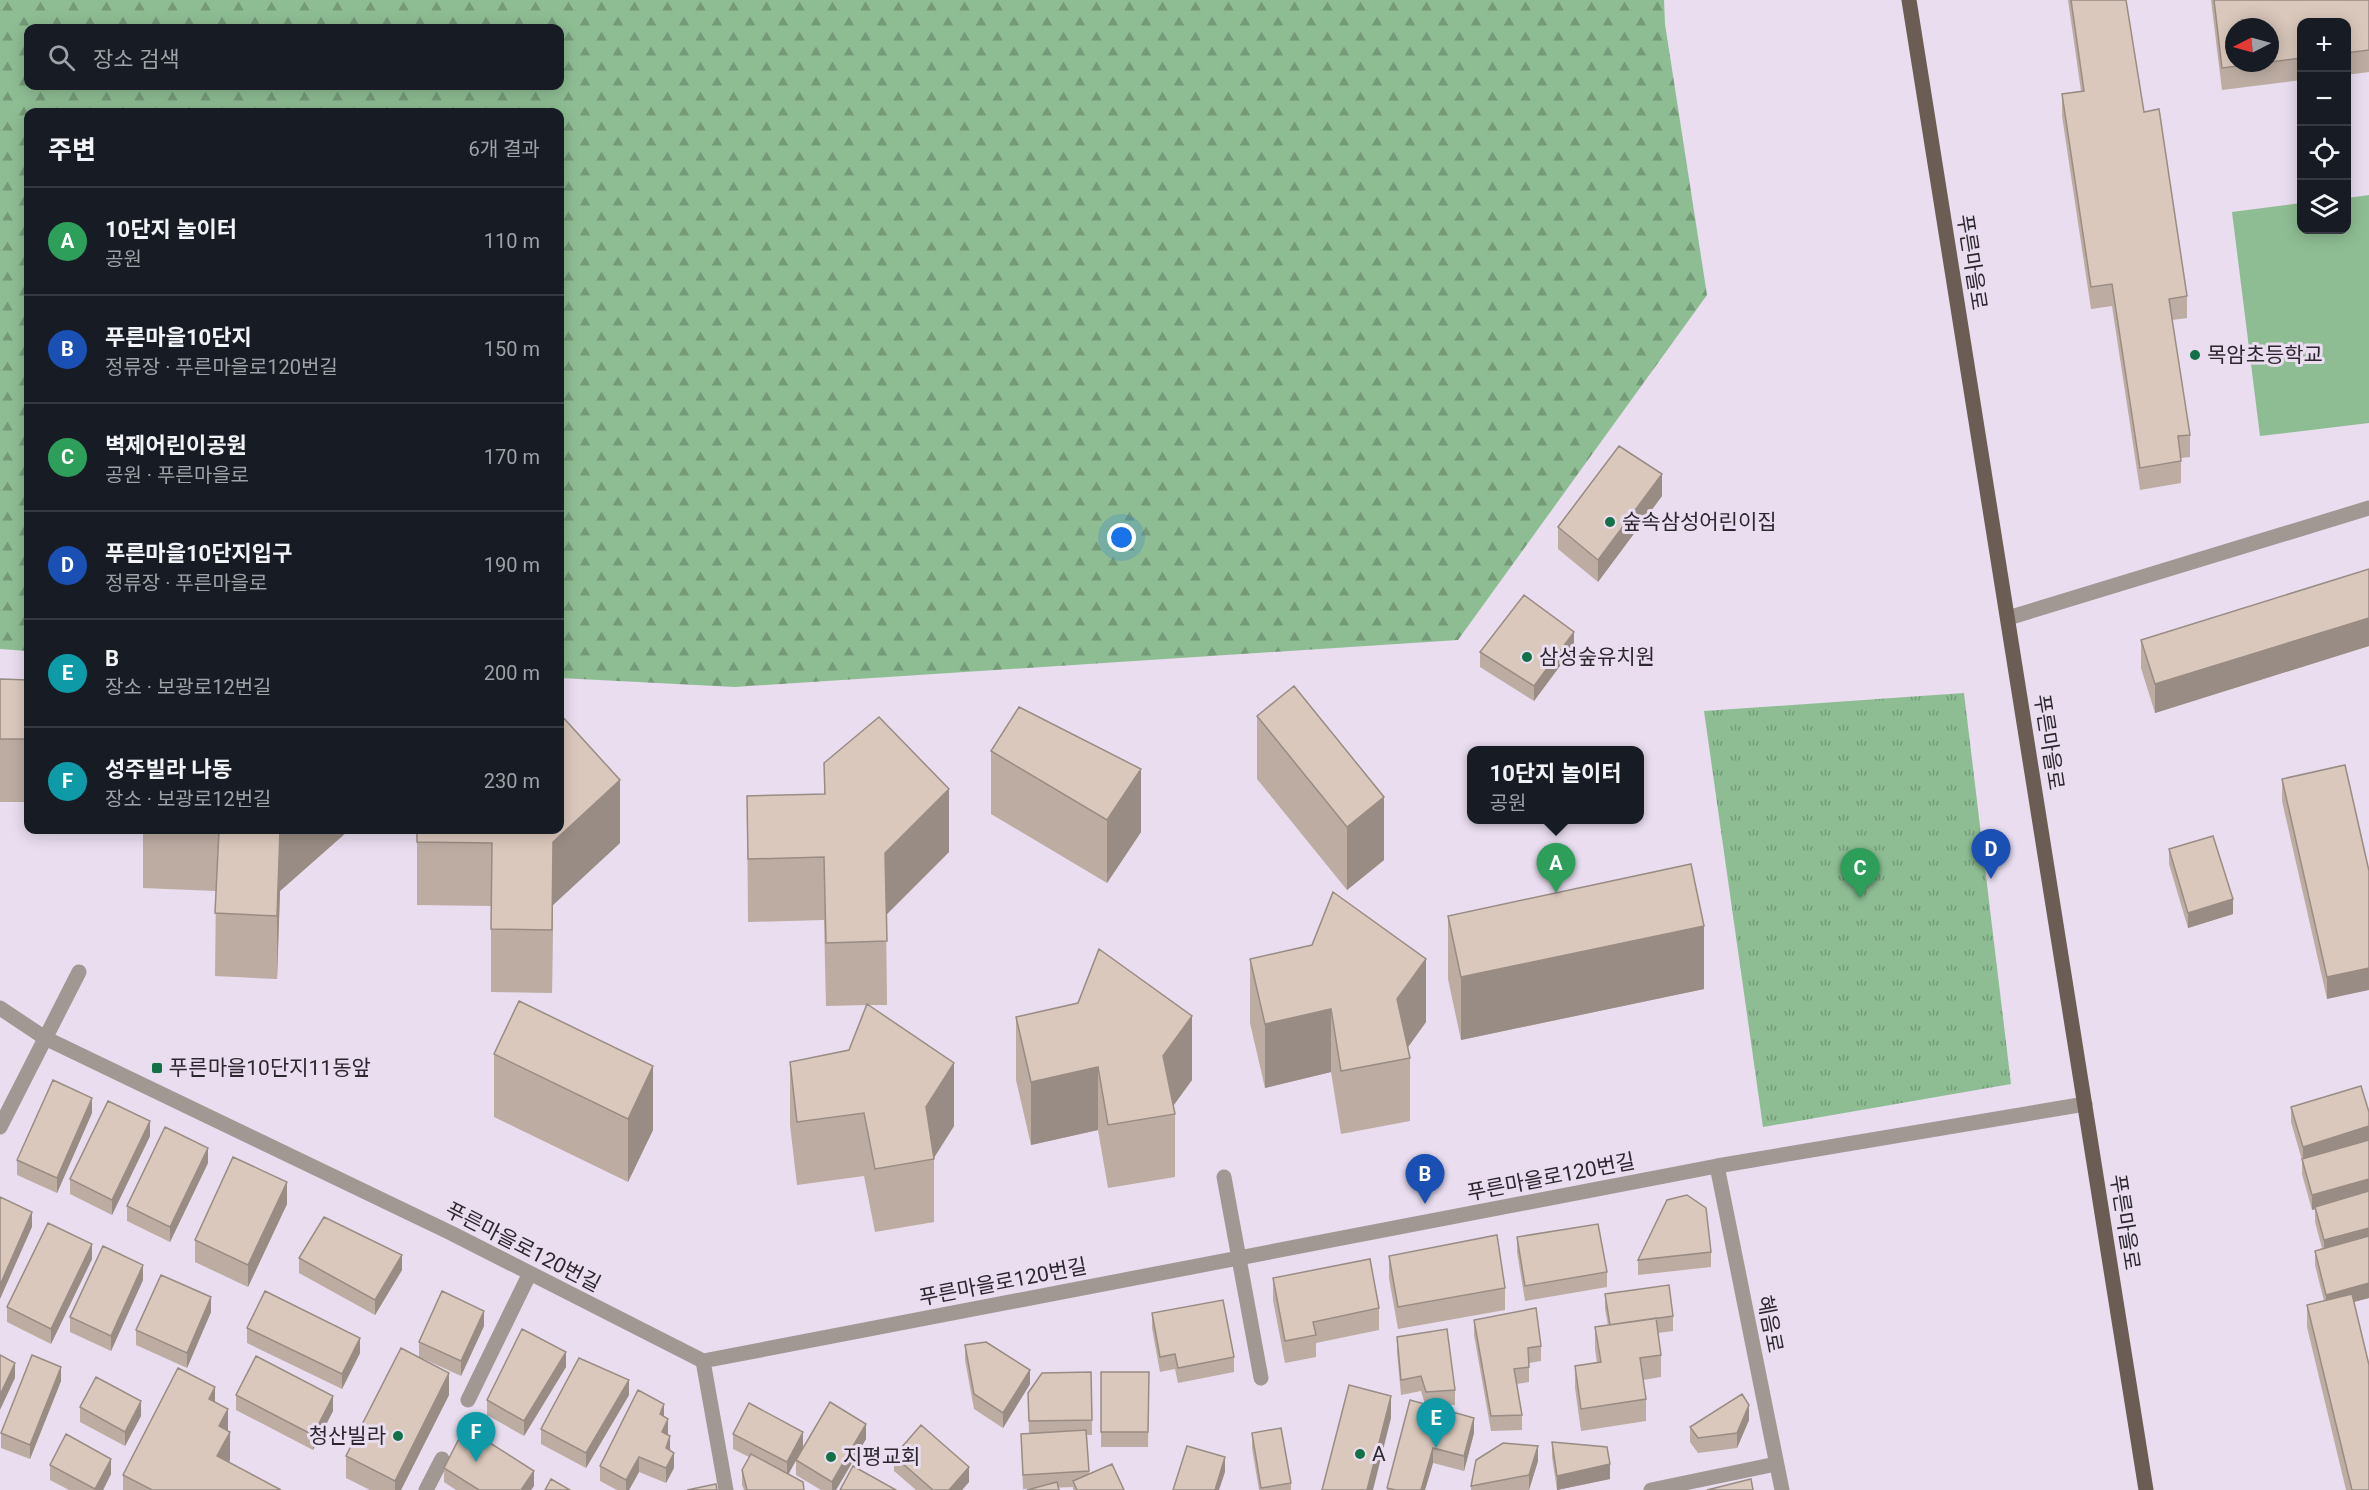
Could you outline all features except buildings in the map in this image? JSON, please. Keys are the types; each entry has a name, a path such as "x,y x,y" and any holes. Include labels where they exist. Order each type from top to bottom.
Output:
{"main road":[{"name":"푸른마을로","path":"1909,0 2146,1490"}],"street":[{"path":"2008,618 2369,508"},
{"path":"0,1127 79,972"},
{"name":"푸른마을로120번길","path":"0,1008 45,1038 530,1274 703,1361 1717,1166 2085,1104"},
{"name":"혜음로","path":"1717,1166 1782,1490"},
{"path":"1224,1177 1261,1378"},
{"path":"468,1400 530,1274"},
{"path":"703,1361 726,1490"},
{"path":"426,1490 442,1459"},
{"path":"1652,1490 1776,1464"}],"green space":[{"path":"0,0 1664,0 1665,24 1707,295 1458,640 735,687 564,678 564,108 24,108 24,651 0,649"},
{"path":"2369,195 2369,423 2260,436 2232,212 2297,204 2297,234 2351,234 2351,197"},
{"path":"1964,693 2011,1084 1763,1127 1704,711"}],"place":[{"name":"목암초등학교","path":"2195,355"},
{"name":"숲속삼성어린이집","path":"1610,522"},
{"name":"삼성숲유치원","path":"1527,657"},
{"name":"푸른마을10단지입구","path":"1991,879"},
{"name":"10단지 놀이터","path":"1556,893"},
{"name":"벽제어린이공원","path":"1860,898"},
{"name":"푸른마을10단지11동앞","path":"157,1068"},
{"name":"푸른마을10단지","path":"1425,1204"},
{"name":"청산빌라","path":"398,1436"},
{"name":"B","path":"1436,1448"},
{"name":"A","path":"1360,1454"},
{"name":"지평교회","path":"831,1457"},
{"name":"성주빌라 나동","path":"476,1462"}]}
